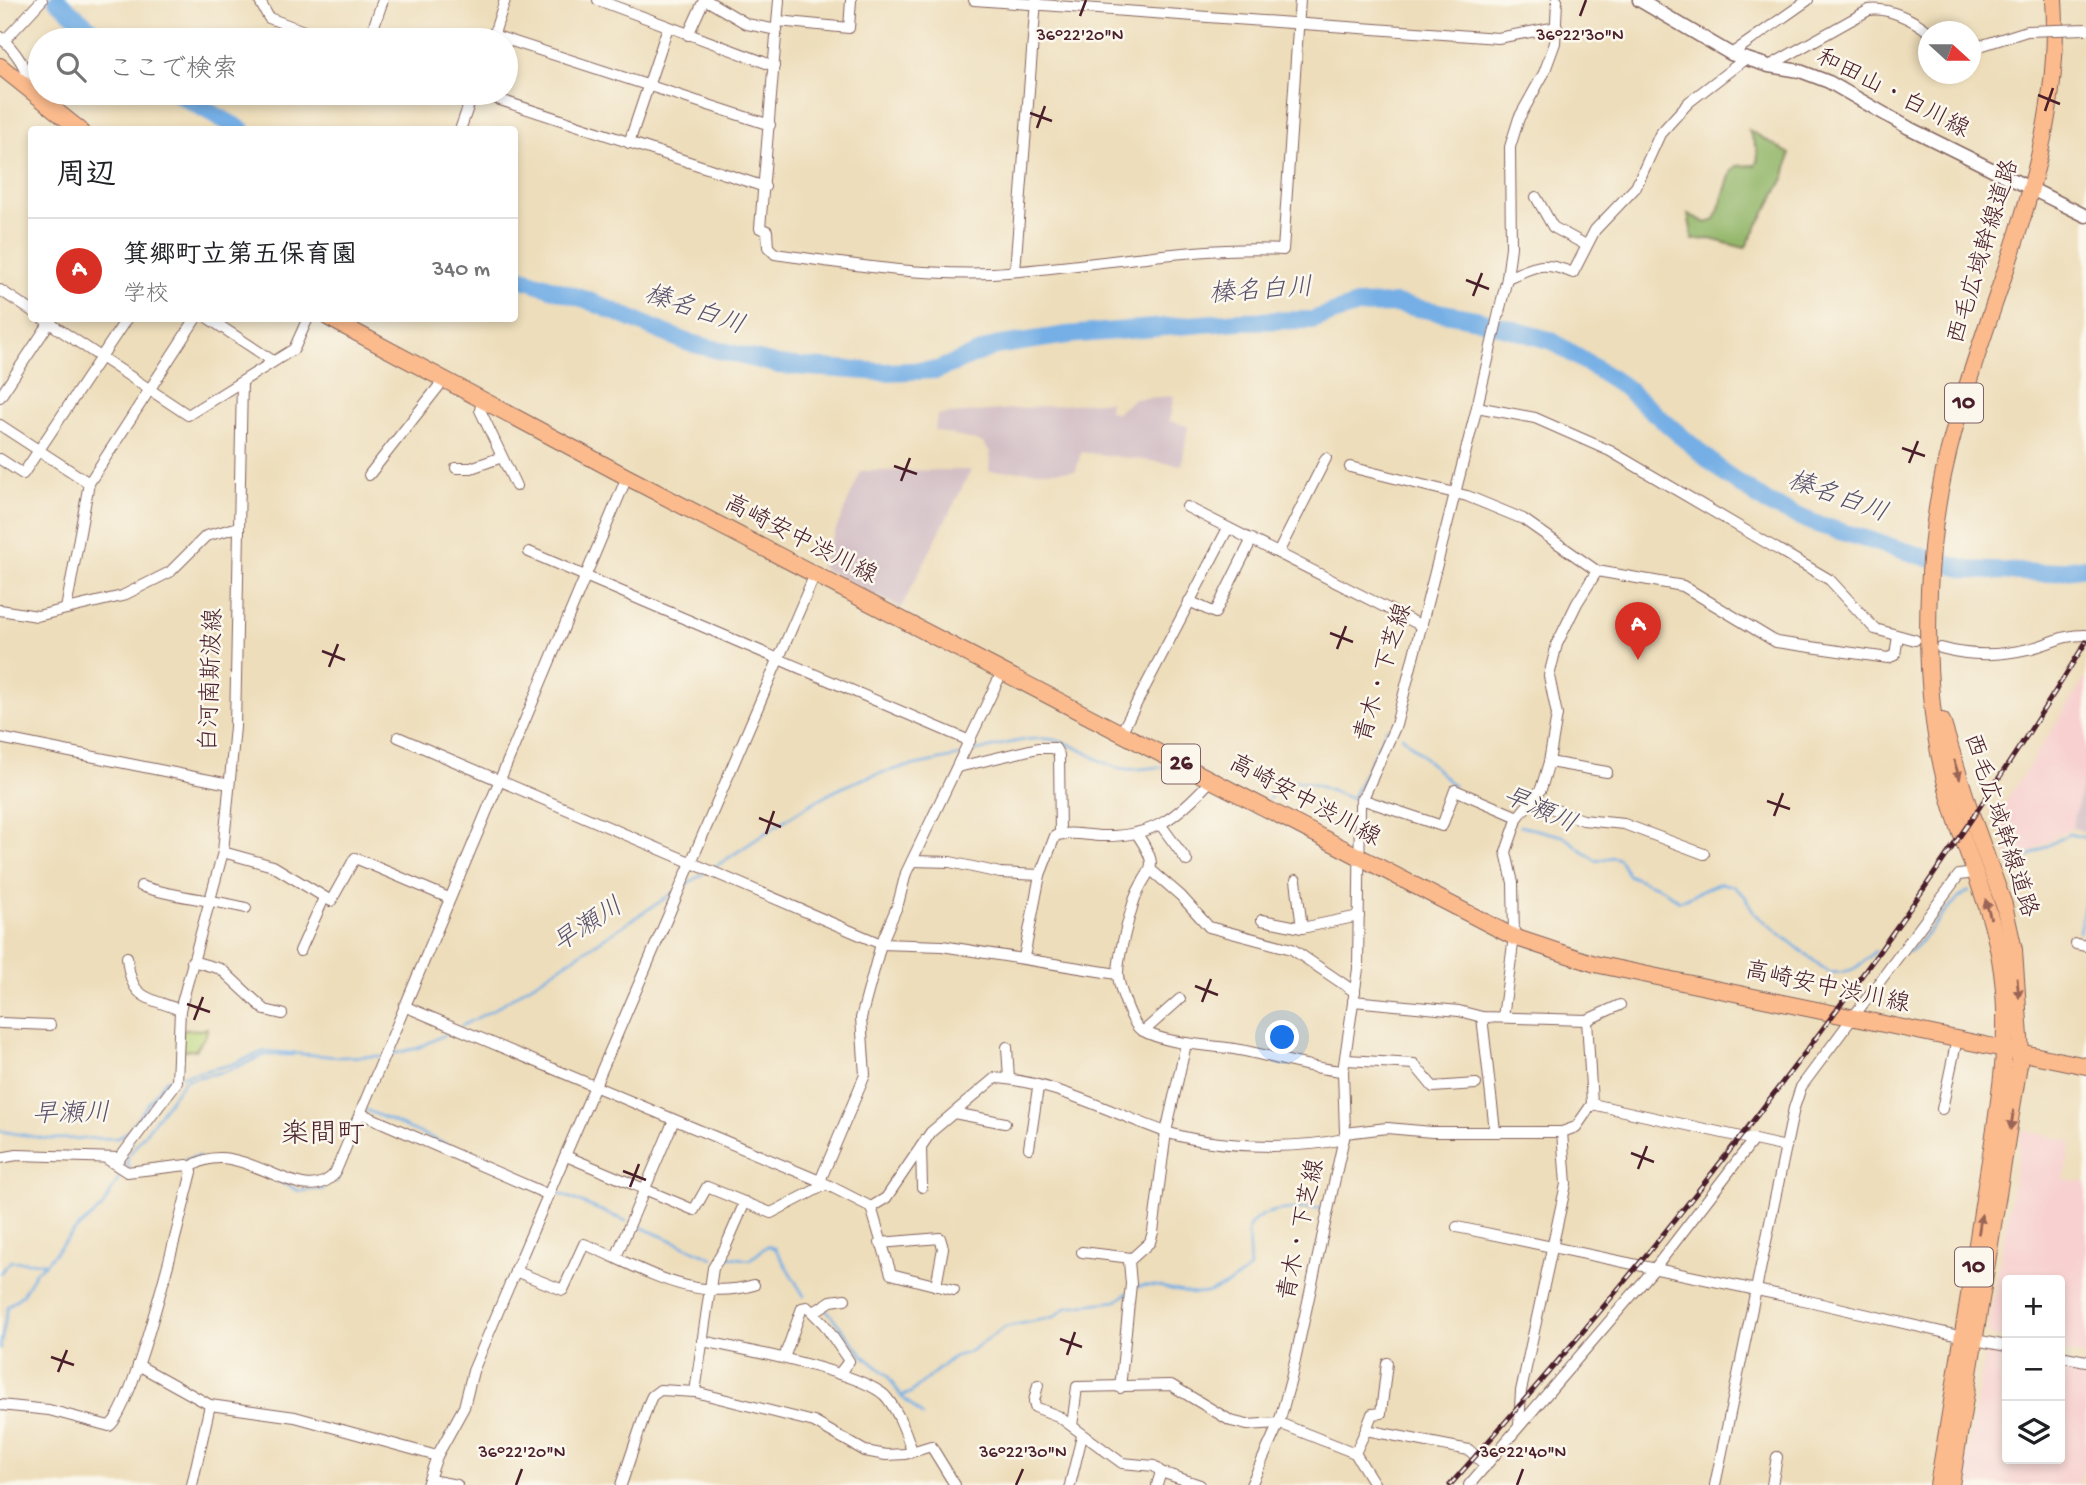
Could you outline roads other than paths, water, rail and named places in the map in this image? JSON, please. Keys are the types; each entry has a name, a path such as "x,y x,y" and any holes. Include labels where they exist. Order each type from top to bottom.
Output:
{"main road":[{"name":"西毛広域幹線道路","path":"2013,1050 2002,970 1976,873 1954,813 1940,759 1927,613 1937,507 1955,432 2029,187 2050,96 2055,52 2054,0"},
{"path":"0,66 28,88"},
{"path":"49,105 75,126"},
{"name":"高崎安中渋川線","path":"335,322 443,381 1514,937 1595,964 2086,1066"},
{"name":"西毛広域幹線道路","path":"1932,681 1962,789 2004,905 2015,962 2013,1050 1969,1338 1951,1485"},
{"name":"西毛広域幹線道路","path":"1938,1485 1969,1338"}],"street":[{"path":"28,76 2,39 13,32 42,0"},
{"path":"258,0 269,18 296,28"},
{"path":"373,28 383,0"},
{"path":"495,28 505,0"},
{"path":"598,0 774,66"},
{"path":"688,35 705,0 747,24 849,28 851,0"},
{"path":"779,0 760,228 767,231 768,247 775,254 937,274 1015,271 1238,248 1283,250 1300,0"},
{"path":"974,0 1036,2 1499,38 1557,27"},
{"name":"青木・下芝線","path":"1251,1485 1279,1423 1315,1280 1344,1136 1343,1071 1347,1060 1354,997 1359,916 1361,799 1396,725 1477,407 1507,278 1511,247 1510,147 1519,118 1549,61 1557,27 1557,0"},
{"name":"和田山・白川線","path":"1639,0 1731,54 1769,66 1817,76 1909,128 2086,216"},
{"path":"1731,54 1808,0"},
{"path":"1015,271 1036,2"},
{"path":"1769,66 1869,10 1875,9 1918,24"},
{"path":"629,143 668,27"},
{"path":"1981,44 1993,43 2027,31 2086,29"},
{"path":"518,45 770,125"},
{"path":"1507,278 1549,263 1573,273 1595,230 1636,187 1660,134 1689,102 1745,59"},
{"path":"461,126 469,105"},
{"path":"515,105 765,187"},
{"path":"1536,197 1553,226 1586,245"},
{"path":"1,291 28,308"},
{"path":"0,397 47,322"},
{"path":"51,322 188,415 294,349 306,322"},
{"path":"0,459 23,474 124,322"},
{"path":"66,609 89,483 194,322"},
{"path":"214,322 273,360"},
{"path":"369,475 443,381"},
{"name":"白河南斯波線","path":"107,1160 124,1154 177,1082 180,1010 223,852 235,727 242,382"},
{"path":"482,401 480,410 516,486"},
{"path":"1477,407 1535,418 1610,451 1830,580 1875,629 1914,640"},
{"path":"0,425 89,483"},
{"path":"456,468 471,468 502,457"},
{"path":"1279,551 1326,458"},
{"path":"1350,467 1455,493 1523,519 1597,571 1683,586 1776,642 1888,658 1895,655 1898,636"},
{"path":"0,1158 17,1155 107,1160 127,1172 191,1167 212,1157 258,1165 296,1184 321,1183 335,1173 627,477"},
{"path":"1187,507 1279,551 1422,626"},
{"path":"0,610 37,616 122,596 170,572 206,536 239,527"},
{"path":"1121,733 1228,528"},
{"path":"1189,601 1215,612 1252,539"},
{"path":"529,552 969,743"},
{"path":"1503,1017 1514,937 1513,883 1506,852 1516,822 1541,789 1549,762 1557,715 1549,676 1551,664 1577,603 1597,571"},
{"path":"457,1485 429,1483 437,1456 464,1407 473,1371 515,1271 677,897 694,865 815,574"},
{"path":"1941,648 1979,655 2025,650 2059,636 2086,635"},
{"path":"566,1156 694,1210 707,1187 771,1213 777,1212 822,1183 865,1075 861,1018 881,943 912,861 1002,672"},
{"path":"398,737 881,943 942,946 1117,974"},
{"path":"0,738 229,784"},
{"path":"958,765 1038,748 1055,748 1059,755 1060,834"},
{"path":"1549,762 1606,772"},
{"path":"1024,957 1040,875 1052,841 1060,834 1116,836 1147,833 1191,802 1212,779"},
{"path":"1361,799 1442,826 1455,790 1516,822"},
{"path":"1532,801 1583,820 1624,824 1704,854"},
{"path":"1160,824 1187,861"},
{"path":"1137,834 1150,853 1151,870 1133,902 1117,974 1134,1024 1144,1031 1186,1044 1234,1049 1311,1068 1343,1071"},
{"path":"223,852 273,866 324,898 334,899 355,858 449,898"},
{"path":"912,861 950,862 1000,873 1040,875"},
{"path":"1151,870 1181,896 1209,927 1292,949 1354,997 1459,1011 1482,1017 1587,1020 1620,1005"},
{"path":"1715,1485 1801,1087 1959,875 1976,873"},
{"path":"1296,880 1302,929"},
{"path":"141,886 173,897 212,900 246,908"},
{"path":"300,951 324,898"},
{"path":"1262,920 1302,929 1359,916"},
{"path":"127,957 130,982 138,994 180,1010"},
{"path":"192,961 220,969 265,1010 282,1014"},
{"path":"1144,1031 1180,999"},
{"path":"404,1006 822,1183 871,1207 891,1274 954,1290"},
{"path":"1482,1017 1495,1131"},
{"path":"871,1207 886,1198 931,1132 995,1078 1009,1079 1038,1088 1166,1132 1230,1144 1324,1143 1344,1136 1387,1128 1562,1132 1576,1126 1591,1104 1587,1020"},
{"path":"0,1023 50,1025"},
{"path":"1942,1109 1957,1039"},
{"path":"1120,1388 1131,1258 1150,1242 1153,1232 1166,1132 1186,1044"},
{"path":"1007,1046 1009,1079"},
{"path":"1347,1060 1415,1064 1433,1087 1476,1084"},
{"path":"1029,1149 1038,1088"},
{"path":"1591,1104 1786,1147"},
{"path":"954,1112 1005,1123"},
{"path":"360,1113 549,1195"},
{"path":"616,1257 674,1120"},
{"path":"1519,1426 1521,1391 1566,1184 1562,1132"},
{"path":"1469,1485 1655,1268 1754,1139"},
{"path":"921,1147 922,1187"},
{"path":"0,1405 49,1410 109,1426 118,1417 138,1364 178,1229 191,1167"},
{"path":"695,1392 712,1268 725,1248 745,1202"},
{"path":"1457,1227 2002,1345"},
{"path":"880,1243 940,1238 943,1248 936,1286"},
{"path":"515,1271 563,1290 584,1244 674,1283 708,1292 754,1285"},
{"path":"1082,1252 1131,1258"},
{"path":"814,1312 831,1301 845,1299"},
{"path":"783,1358 802,1307 814,1312 849,1361 839,1374"},
{"path":"702,1341 783,1358 839,1374 886,1396 903,1425 912,1451"},
{"path":"2065,1357 2086,1361"},
{"path":"1355,1453 1372,1414 1381,1413 1387,1363"},
{"path":"138,1364 210,1405 295,1417 437,1456"},
{"path":"1038,1385 1035,1407 1072,1426 1122,1464 1154,1466 1161,1472 1200,1485"},
{"path":"1072,1426 1077,1387 1171,1385 1231,1421 1247,1424 1279,1423 1355,1453 1375,1485"},
{"path":"621,1485 652,1396 660,1390 695,1392 814,1422 865,1451 886,1455 931,1446 955,1485"},
{"path":"192,1485 210,1405"},
{"path":"1366,1430 1469,1450 1486,1466"},
{"path":"1070,1485 1082,1436"},
{"path":"1772,1485 1777,1457"},
{"path":"1157,1485 1161,1472"}],"waterway":[{"name":"榛名白川","path":"57,0 89,28"},
{"name":"榛名白川","path":"197,105 235,126"},
{"name":"榛名白川","path":"518,277 587,300 686,342 779,365 883,372 937,370 995,346 1067,335 1239,321 1312,320 1357,305 1396,304 1476,319 1552,341 1622,385 1724,473 1767,503 1816,524 1968,570 2045,573 2086,567"},
{"name":"早瀬川","path":"1269,799 1282,780 1309,783 1352,799 1387,728"},
{"name":"早瀬川","path":"1402,736 1454,786"},
{"name":"早瀬川","path":"965,754 1016,741 1054,740 1067,743 1119,768 1165,768 1180,772"},
{"name":"早瀬川","path":"713,868 800,810 836,790 880,773 959,756"},
{"name":"早瀬川","path":"1228,798 1259,814 1263,813"},
{"name":"早瀬川","path":"1485,808 1513,823"},
{"name":"早瀬川","path":"1520,826 1563,836 1596,861 1613,857 1619,859 1628,875 1663,889 1679,901 1720,883 1733,886 1745,896 1754,913 1828,972 1849,971 1875,951"},
{"name":"早瀬川","path":"2011,866 2069,834 2086,838"},
{"name":"早瀬川","path":"686,885 704,873"},
{"name":"早瀬川","path":"1909,952 1952,904 1969,891"},
{"name":"早瀬川","path":"461,1026 493,1010 675,892"},
{"path":"2079,932 2086,896"},
{"name":"早瀬川","path":"387,1055 418,1048 452,1031"},
{"name":"早瀬川","path":"182,1076 230,1065 265,1051 339,1057 380,1056"},
{"path":"130,1167 127,1167 128,1156 185,1080 227,1071 265,1055 293,1055 294,1052"},
{"name":"早瀬川","path":"0,1131 48,1139 118,1138 127,1132 166,1080 175,1078"},
{"path":"366,1110 544,1186"},
{"path":"185,1160 199,1156"},
{"path":"336,1182 339,1174"},
{"path":"0,1273 11,1261 46,1263 74,1231 102,1208 120,1176"},
{"path":"268,1176 299,1191 324,1189"},
{"path":"558,1193 626,1221"},
{"path":"1135,1287 1158,1286 1195,1294 1217,1289 1232,1282 1250,1268 1248,1230 1253,1222 1270,1212 1324,1208"},
{"path":"636,1225 713,1258"},
{"path":"726,1256 750,1260 767,1246 775,1248 804,1296"},
{"path":"0,1348 8,1306 22,1295 36,1271 46,1263"},
{"path":"901,1396 910,1393 953,1357 969,1352 1005,1327 1054,1317 1067,1307 1117,1301 1127,1293"},
{"path":"825,1308 864,1356 887,1375 901,1396 923,1416"}],"railway":[{"path":"1450,1485 1622,1285 1786,1077 1941,863 2086,642"}],"place":[{"name":"箕郷町立第五保育園","path":"1638,660"}],"district":[{"name":"楽間町","path":"323,1136"}]}
